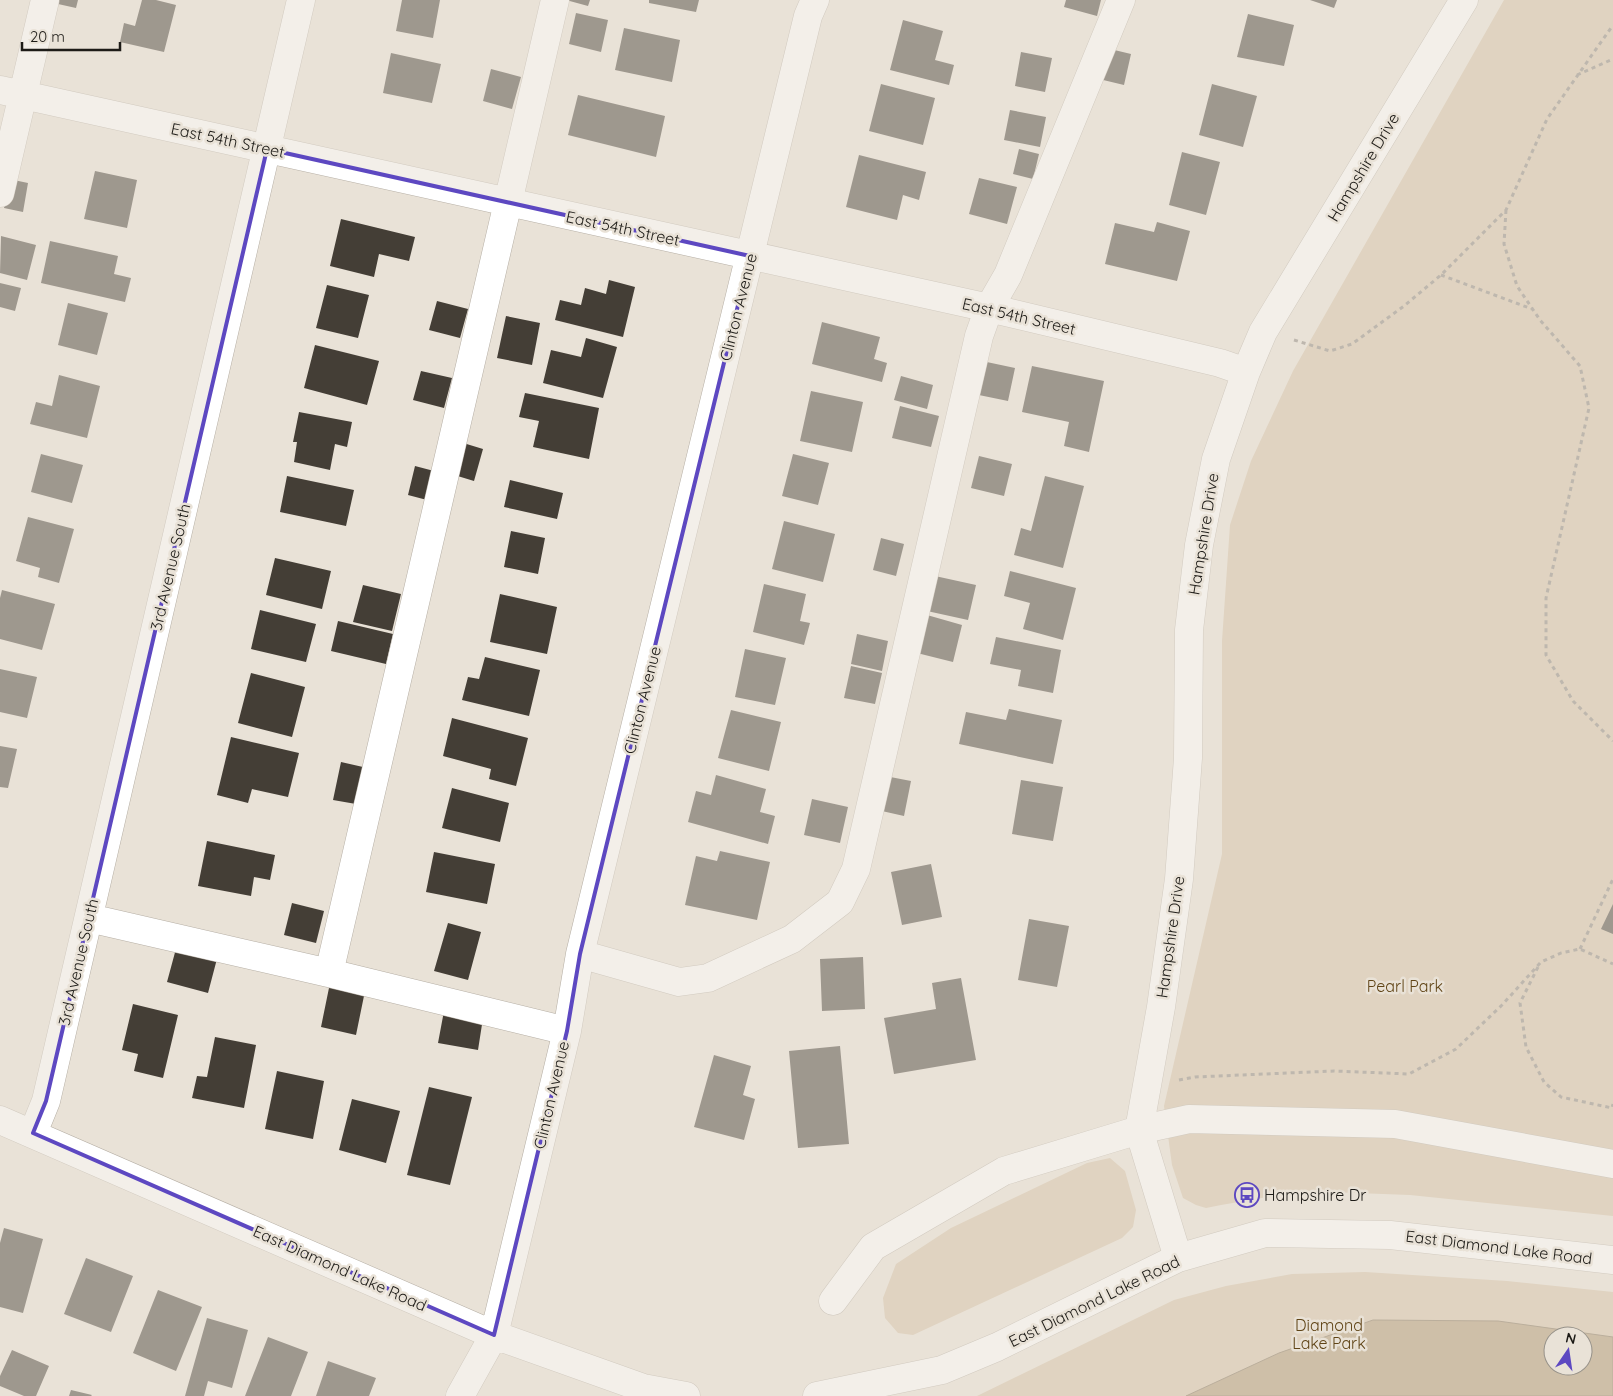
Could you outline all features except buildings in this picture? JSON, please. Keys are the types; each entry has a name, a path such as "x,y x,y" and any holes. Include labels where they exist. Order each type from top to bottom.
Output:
{"street":[{"path":"0,193 12,92 45,0"},
{"name":"3rd Avenue South","path":"33,1133 46,1101 301,0"},
{"path":"329,973 555,0"},
{"name":"Clinton Avenue","path":"460,1396 494,1336 567,1031 580,954 808,16 815,0"},
{"path":"580,954 679,982 708,978 792,939 840,902 856,869 980,336 989,308 1008,275 1121,0"},
{"name":"Hampshire Drive","path":"1178,1258 1139,1130 1161,1007 1179,879 1188,758 1189,630 1200,545 1216,459 1246,372 1263,332 1464,0"},
{"name":"East 54th Street","path":"12,92 989,308 1210,361 1246,372"},
{"path":"89,918 329,973 567,1031"},
{"path":"833,1301 873,1247 1004,1170 1139,1130 1189,1119 1395,1124 1613,1164"},
{"name":"East Diamond Lake Road","path":"0,1120 494,1336 642,1388 686,1396"},
{"name":"East Diamond Lake Road","path":"817,1396 942,1370 997,1347 1178,1258 1265,1233 1390,1235 1613,1260"}],"path":[{"path":"1291,339 1330,350 1352,344 1404,306 1441,275 1506,210 1547,119 1613,25"},
{"path":"1577,76 1613,59"},
{"path":"1506,210 1504,244 1517,286 1540,320 1580,366 1589,408 1546,598 1546,655 1573,701 1613,742"},
{"path":"1441,275 1532,309"},
{"path":"1580,949 1613,878"},
{"path":"1147,1085 1195,1077 1324,1071 1409,1074 1456,1049 1502,1005 1541,962 1561,953 1580,949 1613,964"},
{"path":"1541,962 1520,1003 1526,1047 1544,1082 1561,1097 1613,1107"}],"highlighted area":[{"path":"267,149 750,256 580,954 567,1031 494,1335 33,1133 46,1101"}],"green space":[{"name":"Pearl Park","path":"1504,0 1613,0 1613,1216 1410,1195 1303,1191 1206,1208 1183,1198 1172,1165 1164,1106 1222,854 1222,641 1230,525 1251,461 1293,371"},
{"path":"1110,1158 1125,1171 1136,1210 1133,1227 1122,1238 913,1335 898,1333 885,1318 883,1298 896,1264 951,1228 1087,1163"},
{"name":"Diamond Lake Park","path":"1365,1272 1507,1281 1613,1292 1613,1396 977,1396 1174,1300 1226,1286 1292,1274"}],"shaded area":[{"path":"1373,1320 1498,1321 1543,1327 1543,1376 1593,1376 1593,1334 1613,1337 1613,1396 1186,1396 1279,1353"}],"place":[{"name":"Hampshire Dr","path":"1247,1195"}]}
